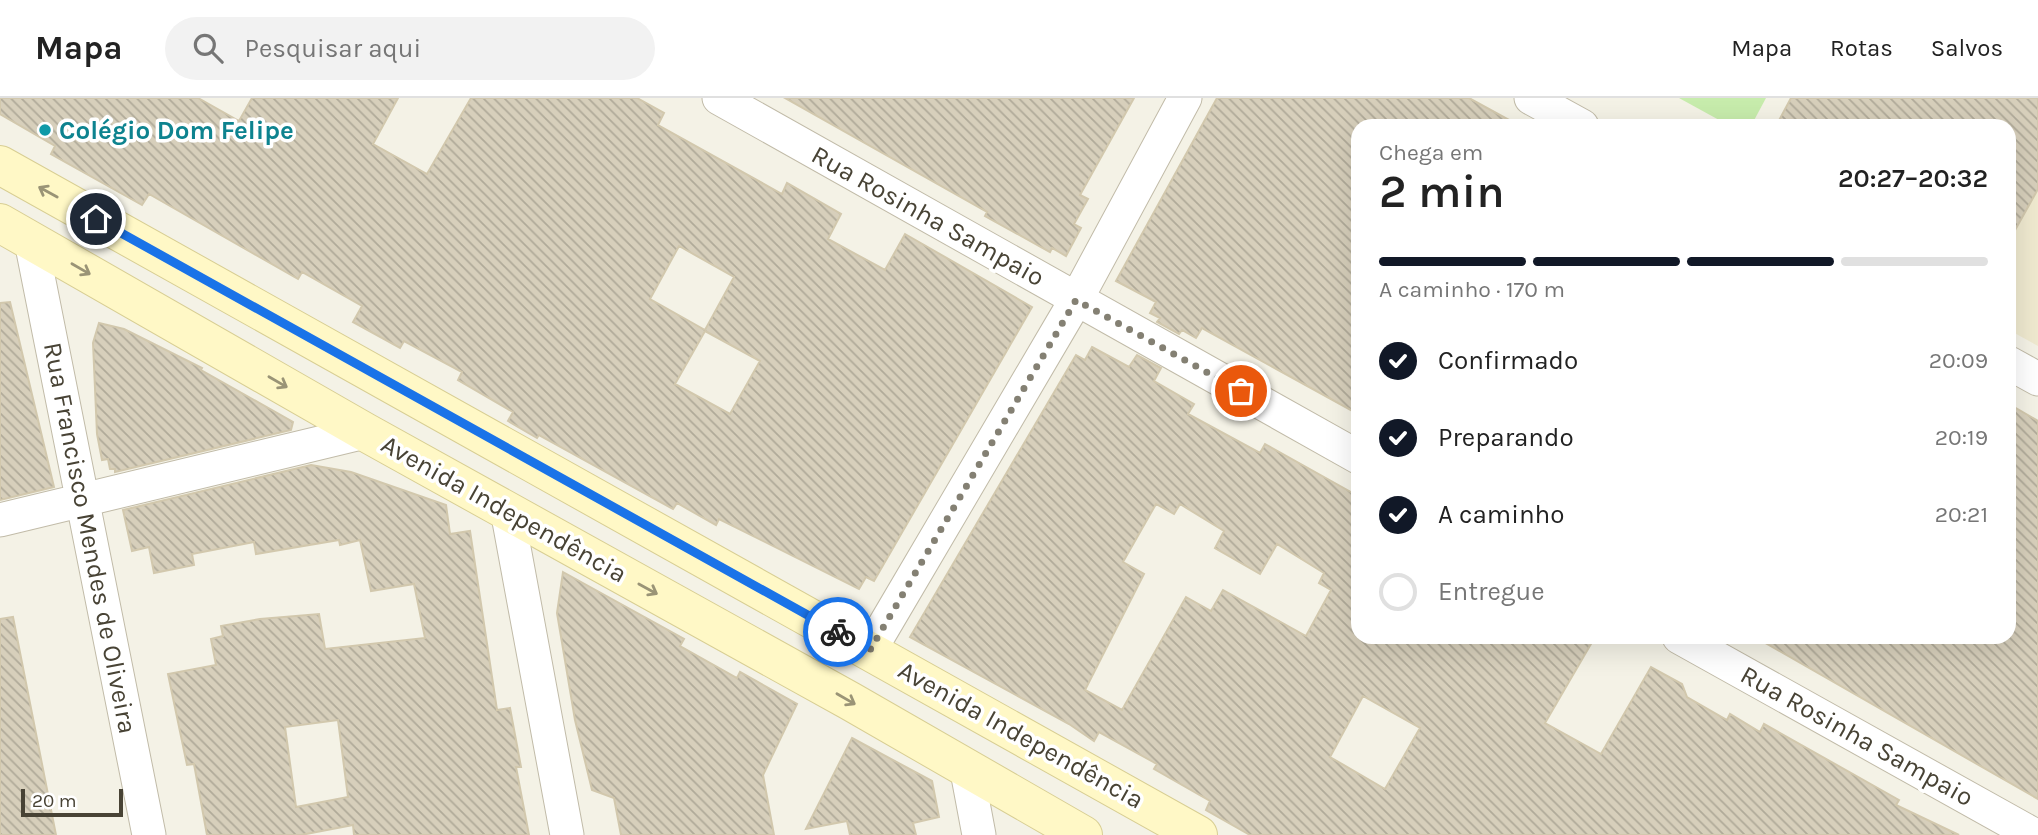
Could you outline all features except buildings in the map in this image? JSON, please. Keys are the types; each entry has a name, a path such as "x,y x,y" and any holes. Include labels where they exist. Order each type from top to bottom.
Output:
{"main road":[{"name":"Avenida Independência","path":"0,165 1198,835"},
{"name":"Avenida Independência","path":"16,232 365,432 850,701 967,771 1083,835"}],"street":[{"name":"Rua Rosinha Sampaio","path":"719,98 1351,453"},
{"path":"870,650 1076,300 1185,98"},
{"path":"1531,98 1569,119"},
{"name":"Rua Francisco Mendes de Oliveira","path":"16,232 82,499 149,835"},
{"path":"2016,367 2038,379"},
{"path":"0,520 365,432"},
{"path":"507,510 567,835"},
{"name":"Rua Rosinha Sampaio","path":"1692,644 2034,835"},
{"path":"967,771 979,835"}],"shaded area":[{"path":"2038,98 2038,346 2016,334 2016,119"}],"green space":[{"path":"1679,98 1766,98 1755,119 1717,119"}],"way so far":[{"path":"838,632 870,650 1076,300 1241,391"}],"place":[{"name":"Colégio Dom Felipe","path":"45,130"}],"route":[{"path":"96,219 528,462 838,632"}]}
